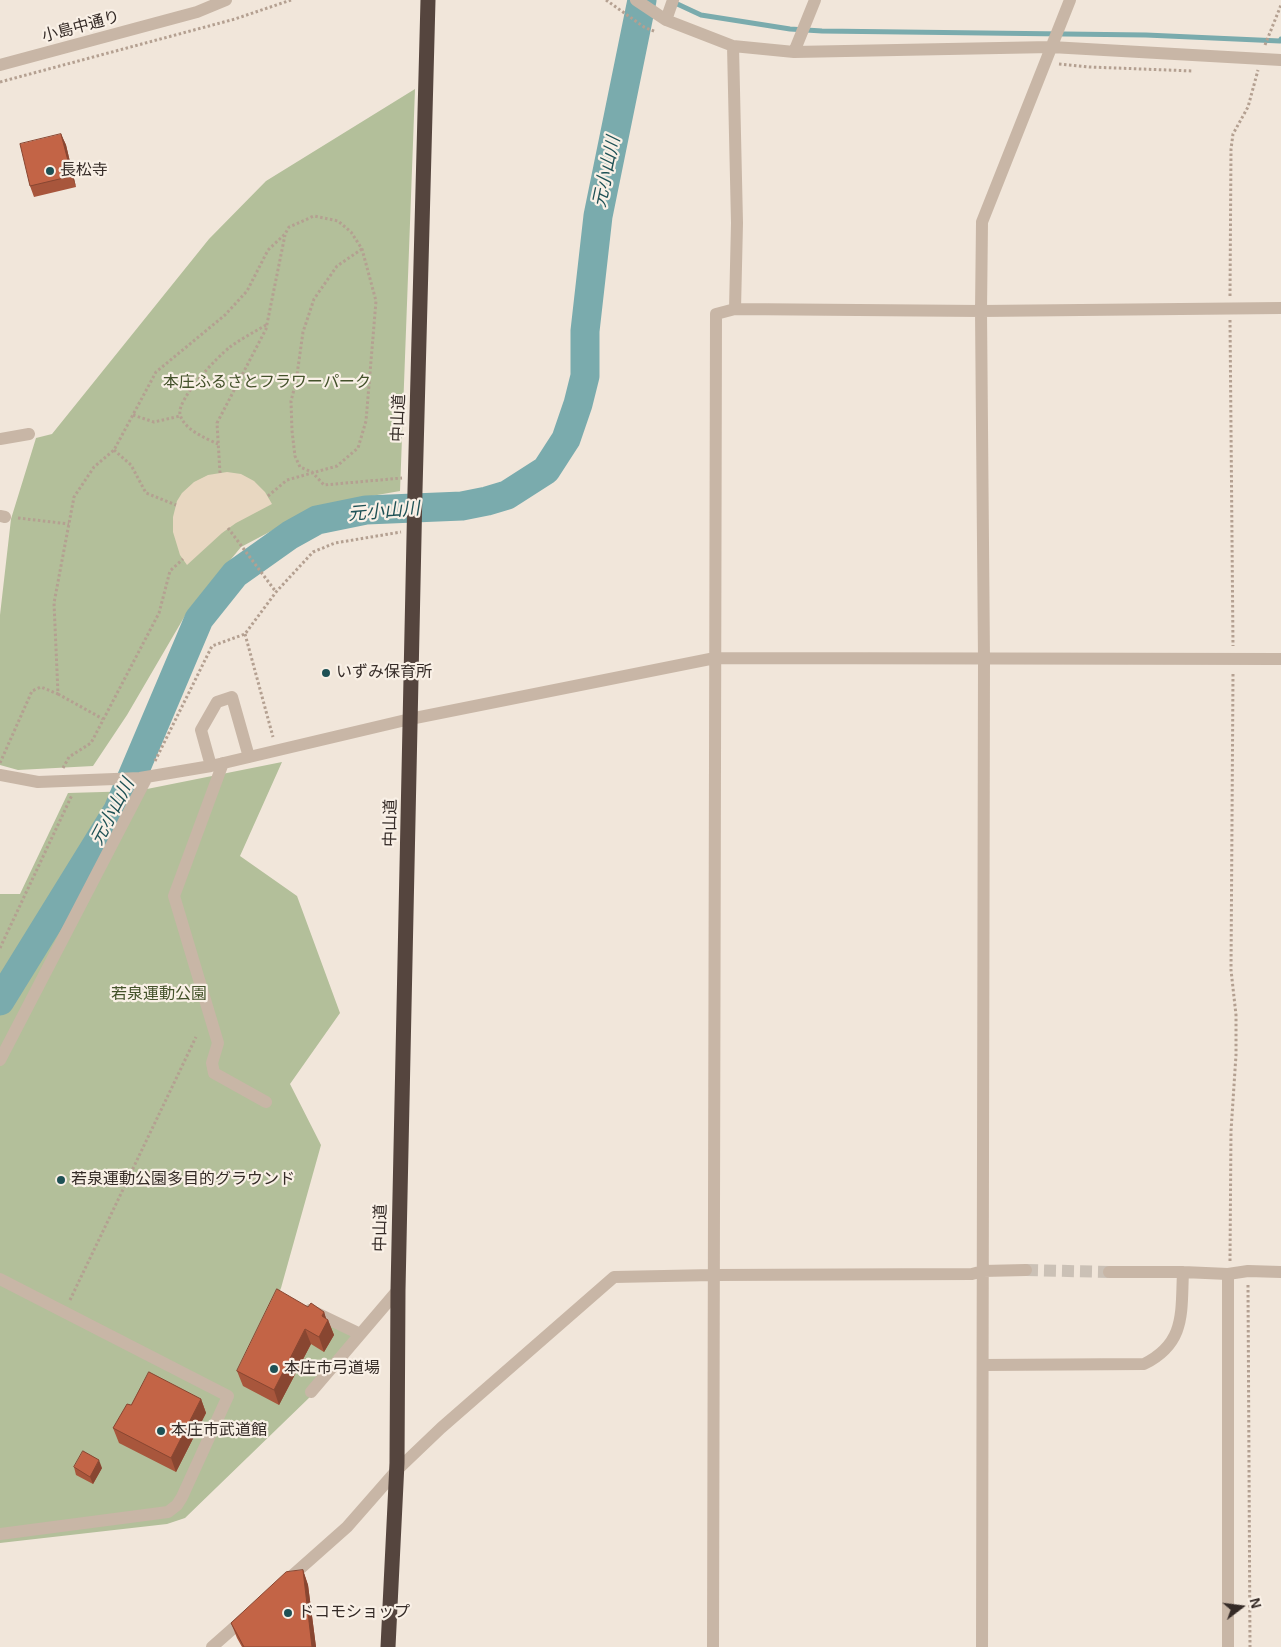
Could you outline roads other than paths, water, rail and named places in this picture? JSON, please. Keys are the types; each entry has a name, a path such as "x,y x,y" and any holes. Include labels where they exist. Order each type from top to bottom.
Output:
{"highway":[{"name":"中山道","path":"388,1647 397,1470 398,1290 414,527 428,0"}],"street":[{"name":"小島中通り","path":"0,65 197,12 226,0"},
{"path":"636,0 666,20 733,46 794,52 1051,47 1281,60"},
{"path":"666,20 673,0"},
{"path":"794,52 815,0"},
{"path":"982,1647 984,659 982,222 1070,0"},
{"path":"733,46 737,223 735,309"},
{"path":"713,1647 716,314 735,309 1281,308"},
{"path":"0,438 29,434"},
{"path":"0,775 38,782 144,778 249,757 410,719 715,658 1281,659"},
{"path":"249,757 232,697 217,702 201,730 217,764 174,896 218,1043 212,1063 214,1073 266,1102"},
{"path":"0,1060 144,778"},
{"path":"276,1590 347,1527 397,1470 441,1428 614,1277 972,1274 982,1271 1026,1270"},
{"path":"1110,1272 1228,1274 1248,1271 1281,1272"},
{"path":"983,1365 1144,1364 1158,1357 1169,1346 1178,1332 1183,1272"},
{"path":"1228,1274 1228,1647"},
{"path":"0,1279 228,1396 182,1497 177,1505 168,1512 0,1534"},
{"path":"311,1392 398,1290"},
{"path":"301,1305 360,1334"},
{"path":"212,1647 254,1609"}],"waterway":[{"name":"元小山川","path":"0,1001 118,810 199,619 235,574 290,535 317,520 366,510 462,506 507,495 546,470 566,439 585,376 585,331 598,216 642,0"},
{"path":"673,2 701,15 790,29 822,31 1146,35 1280,41 1281,39"}],"tunnel":[{"path":"1026,1270 1109,1272"}],"place":[{"name":"長松寺","path":"50,171"},
{"name":"いずみ保育所","path":"326,673"},
{"name":"若泉運動公園多目的グラウンド","path":"61,1180"},
{"name":"本庄市弓道場","path":"274,1369"},
{"name":"本庄市武道館","path":"161,1431"},
{"name":"ドコモショップ","path":"288,1613"}],"park label":[{"name":"本庄ふるさとフラワーパーク","path":"267,383"},
{"name":"若泉運動公園","path":"159,995"}]}
